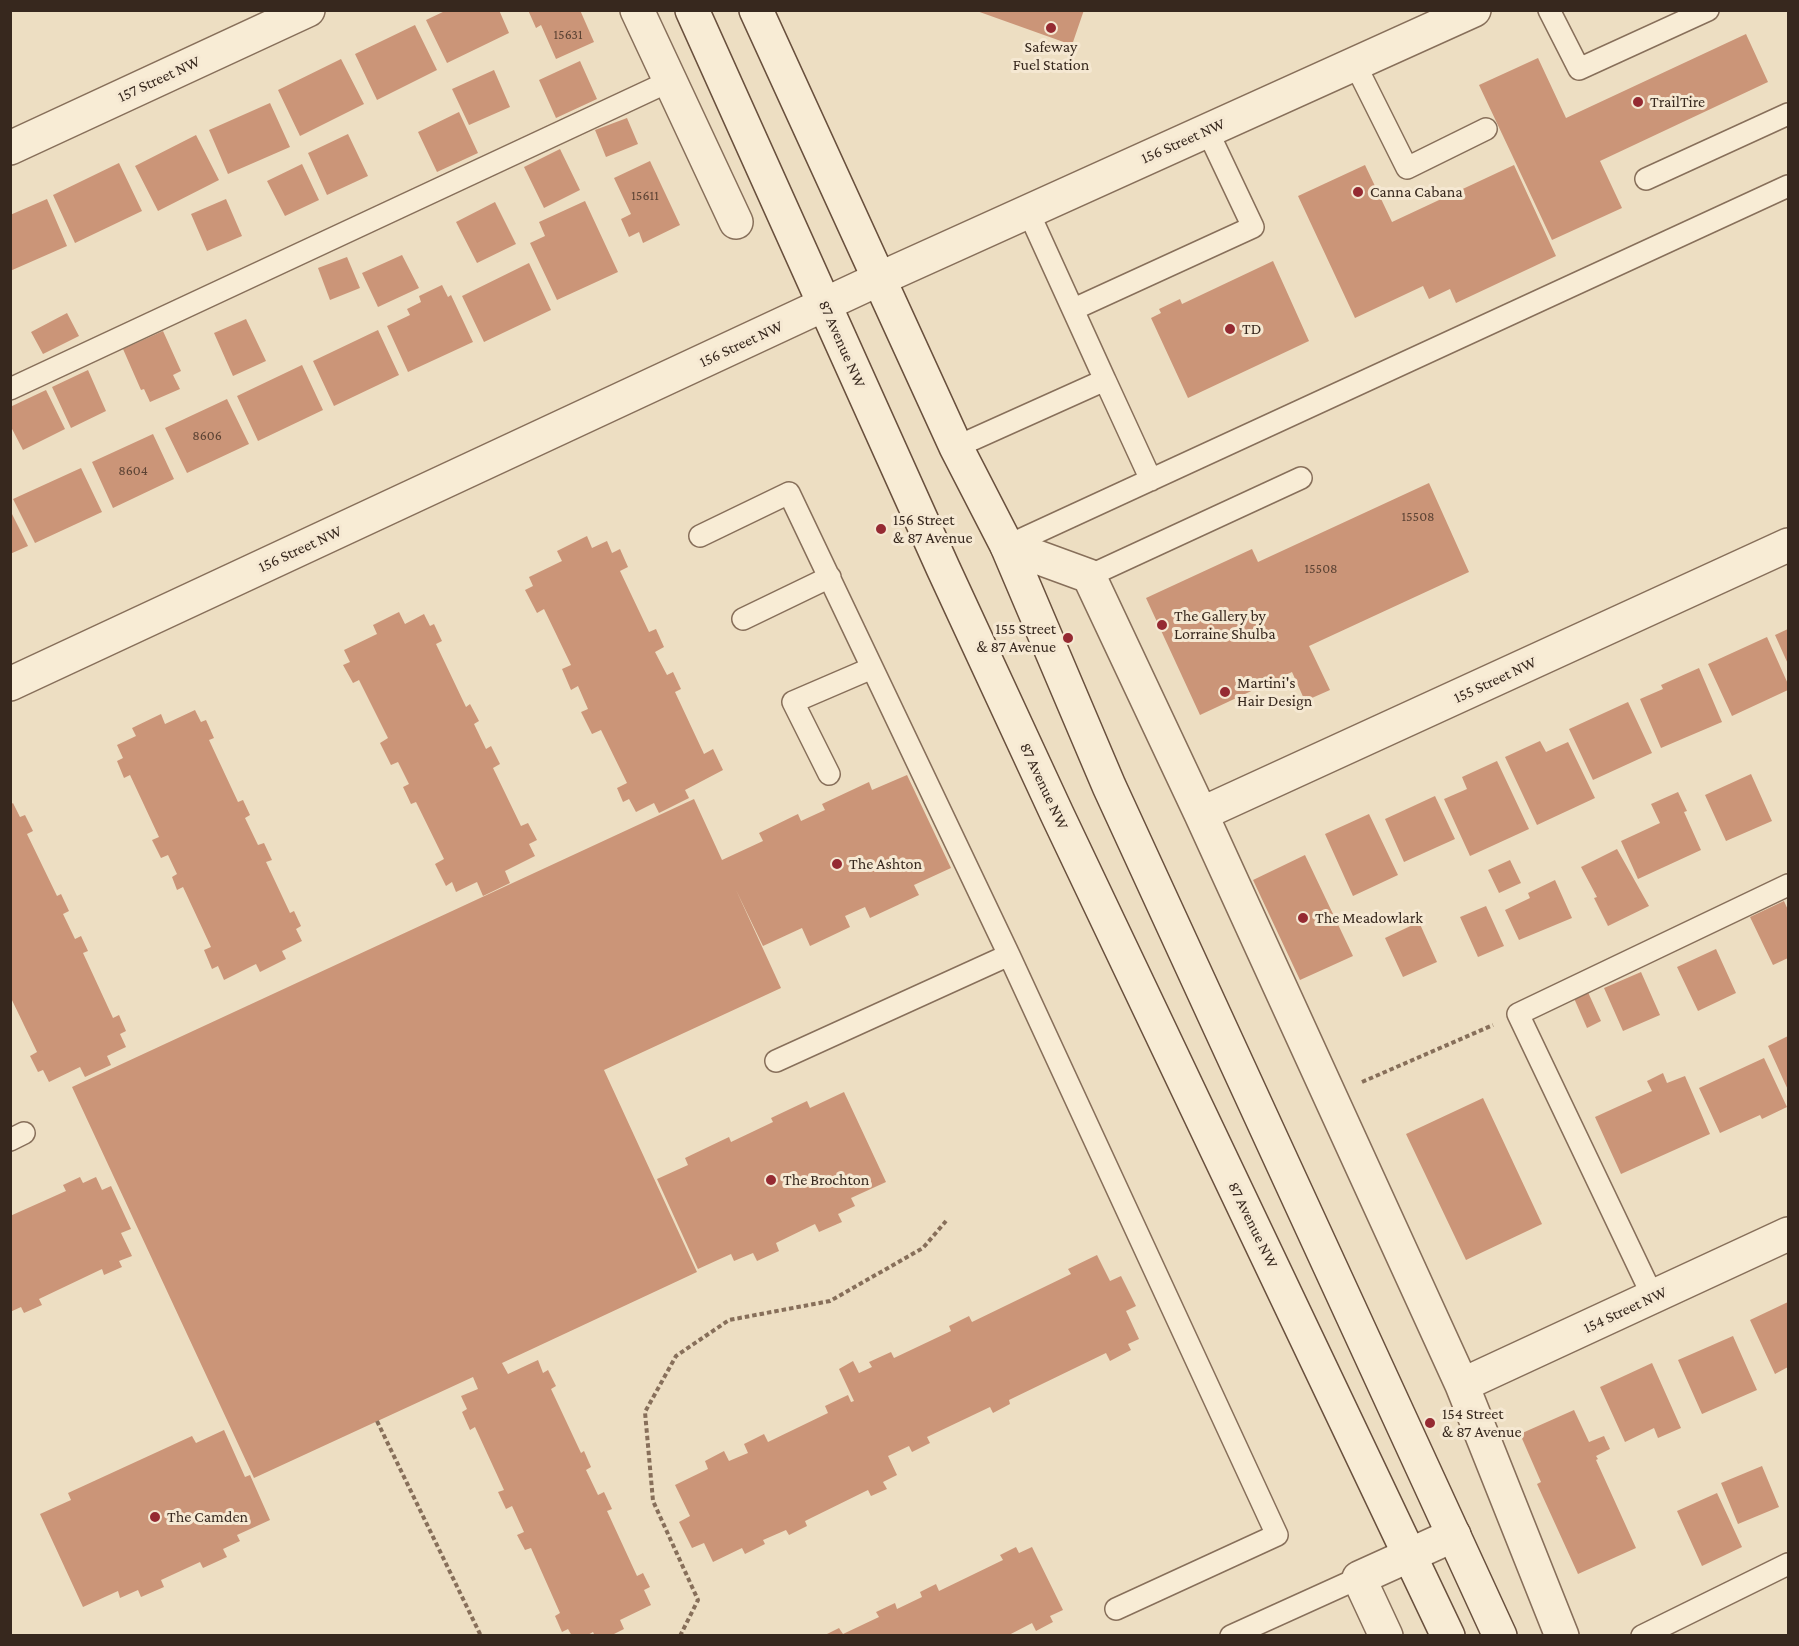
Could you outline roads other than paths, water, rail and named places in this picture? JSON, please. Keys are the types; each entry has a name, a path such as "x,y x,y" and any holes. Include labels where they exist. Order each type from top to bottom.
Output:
{"street":[{"name":"157 Street NW","path":"10,148 308,10"},
{"path":"637,10 736,222"},
{"name":"87 Avenue NW","path":"692,10 1057,814 1448,1635"},
{"path":"756,10 956,447 1007,546 1109,786 1500,1635"},
{"name":"156 Street NW","path":"10,684 879,279 1474,10"},
{"path":"1007,546 1089,576 1201,814 1462,1385 1562,1635"},
{"name":"155 Street NW","path":"1201,814 1788,546"},
{"name":"154 Street NW","path":"1462,1385 1788,1234"},
{"path":"1386,1635 1359,1578 1454,1535"}],"lane":[{"path":"1549,10 1579,69 1708,10"},
{"path":"1354,64 1407,168 1486,129"},
{"path":"10,389 670,81"},
{"path":"1646,179 1788,114"},
{"path":"1074,309 1253,227 1207,130"},
{"path":"1007,546 1788,186"},
{"path":"1028,211 1151,480"},
{"path":"956,447 1105,380"},
{"path":"1089,576 1301,478"},
{"path":"700,536 789,493 1010,955 1277,1535 1116,1609"},
{"path":"743,619 830,577"},
{"path":"829,774 794,702 872,668"},
{"path":"1653,1297 1518,1014 1788,885"},
{"path":"776,1061 1010,955"},
{"path":"1642,1635 1788,1564"},
{"path":"1231,1635 1359,1578"}],"place":[{"name":"Safeway Fuel Station","path":"1051,28"},
{"name":"TrailTire","path":"1638,102"},
{"name":"Canna Cabana","path":"1358,192"},
{"name":"TD","path":"1230,329"},
{"name":"156 Street & 87 Avenue","path":"881,529"},
{"name":"The Gallery by Lorraine Shulba","path":"1162,625"},
{"name":"155 Street & 87 Avenue","path":"1068,638"},
{"name":"Martini's Hair Design","path":"1225,692"},
{"name":"The Ashton","path":"837,864"},
{"name":"The Meadowlark","path":"1303,918"},
{"name":"The Brochton","path":"771,1180"},
{"name":"154 Street & 87 Avenue","path":"1430,1423"},
{"name":"The Camden","path":"155,1517"}]}
